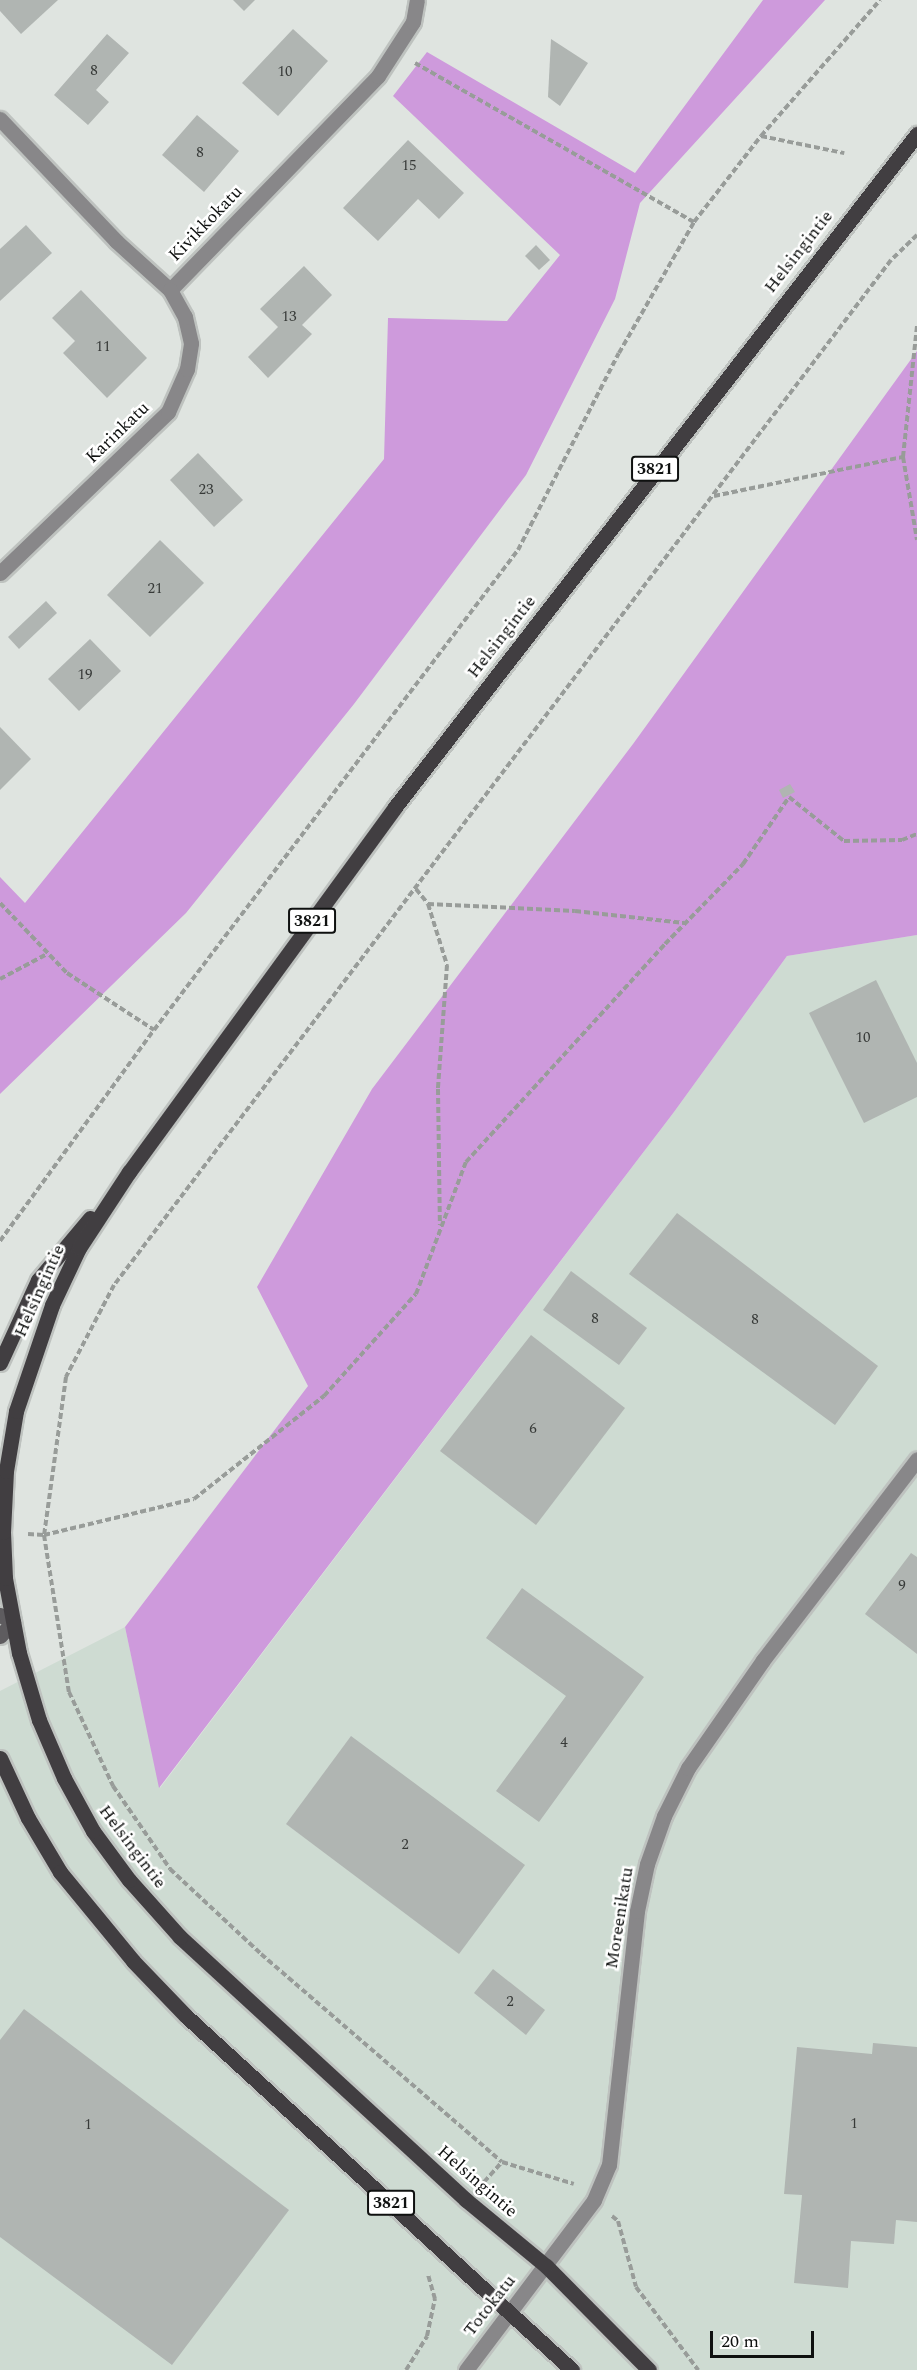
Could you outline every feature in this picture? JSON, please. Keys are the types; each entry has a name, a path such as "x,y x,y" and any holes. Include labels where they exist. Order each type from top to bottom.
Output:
{"main road":[{"name":"Helsingintie","path":"649,2370 546,2266 466,2200 180,1937 129,1880 93,1831 64,1778 39,1720 6,1619 3,1532 6,1471 16,1411 33,1353 79,1248 129,1172 395,807 917,134"},
{"name":"Helsingintie","path":"0,1364 39,1280 129,1172"},
{"path":"0,1636 6,1619"},
{"name":"3821","path":"0,1758 28,1818 60,1872 133,1961 186,2016 572,2370"}],"street":[{"name":"Kivikkokatu","path":"0,119 116,241 170,290 378,75 413,22 417,0"},
{"name":"Karinkatu","path":"0,573 168,412 187,369 191,343 185,317 170,290"},
{"name":"Moreenikatu","path":"546,2266 594,2200 609,2165 637,1911 647,1864 664,1816 688,1768 763,1660 917,1459"},
{"name":"Totokatu","path":"466,2370 546,2266"}],"path":[{"path":"0,1241 154,1030 518,550 619,354 694,222 761,136 880,0"},
{"path":"394,51 694,222"},
{"path":"761,136 844,153"},
{"path":"572,2182 502,2162 261,1954 170,1869 113,1786 69,1692 44,1535 66,1377 114,1285 891,260 917,236"},
{"path":"917,326 903,457 917,540"},
{"path":"714,496 903,457"},
{"path":"3,1532 44,1535 194,1499 324,1396 416,1294 466,1162 685,923 743,864 789,797 844,841 902,840 917,834"},
{"path":"416,889 428,904 447,965 438,1089 440,1228"},
{"path":"0,903 67,973 154,1030"},
{"path":"428,904 574,911 685,923"},
{"path":"0,979 47,954"},
{"path":"484,2183 502,2162"},
{"path":"618,2221 636,2287 698,2370"},
{"path":"406,2370 427,2336 435,2299 422,2256 431,2239"}],"shaded area":[{"path":"763,0 825,0 640,203 615,299 526,475 354,704 186,913 0,1094 0,877 25,903 384,459 388,318 507,321 560,255 393,96 427,52 635,173"},
{"path":"917,351 917,935 787,956 674,1112 159,1788 125,1627 308,1386 257,1287 372,1089 633,744"},
{"path":"917,935 917,2370 0,2370 0,1691 125,1627 160,1788 674,1112 787,956"}],"building":[{"path":"0,0 58,0 21,34 0,11"},
{"path":"233,0 255,0 244,11"},
{"path":"293,29 328,61 278,116 242,83"},
{"path":"107,34 129,53 96,90 109,102 88,125 54,95"},
{"path":"551,39 588,63 560,106 548,97"},
{"path":"197,115 239,151 204,192 162,155"},
{"path":"408,140 464,193 439,219 418,199 378,241 343,208"},
{"path":"26,225 52,253 0,301 0,249"},
{"path":"536,245 550,260 539,270 525,256"},
{"path":"304,266 332,295 302,325 312,334 268,378 248,357 278,327 260,309"},
{"path":"81,290 147,358 107,398 63,353 75,341 52,318"},
{"path":"198,453 243,500 214,527 170,480"},
{"path":"160,540 204,583 150,637 107,595"},
{"path":"46,601 57,613 19,649 8,637"},
{"path":"90,639 121,671 79,711 48,679"},
{"path":"0,727 31,759 0,790"},
{"path":"790,784 795,792 783,798 779,790"},
{"path":"876,980 917,1063 917,1097 864,1123 809,1013"},
{"path":"677,1213 878,1366 835,1425 629,1274"},
{"path":"571,1271 647,1328 619,1365 543,1310"},
{"path":"531,1335 625,1408 536,1525 440,1451"},
{"path":"911,1553 917,1557 917,1654 865,1614"},
{"path":"522,1588 644,1677 539,1822 496,1791 566,1696 486,1638"},
{"path":"351,1736 525,1865 459,1954 286,1824"},
{"path":"493,1969 545,2010 526,2035 474,1993"},
{"path":"24,2009 289,2210 172,2365 0,2237 0,2040"},
{"path":"873,2043 917,2047 917,2222 896,2220 894,2244 851,2241 848,2288 794,2283 802,2195 784,2194 797,2047 872,2054"}]}
